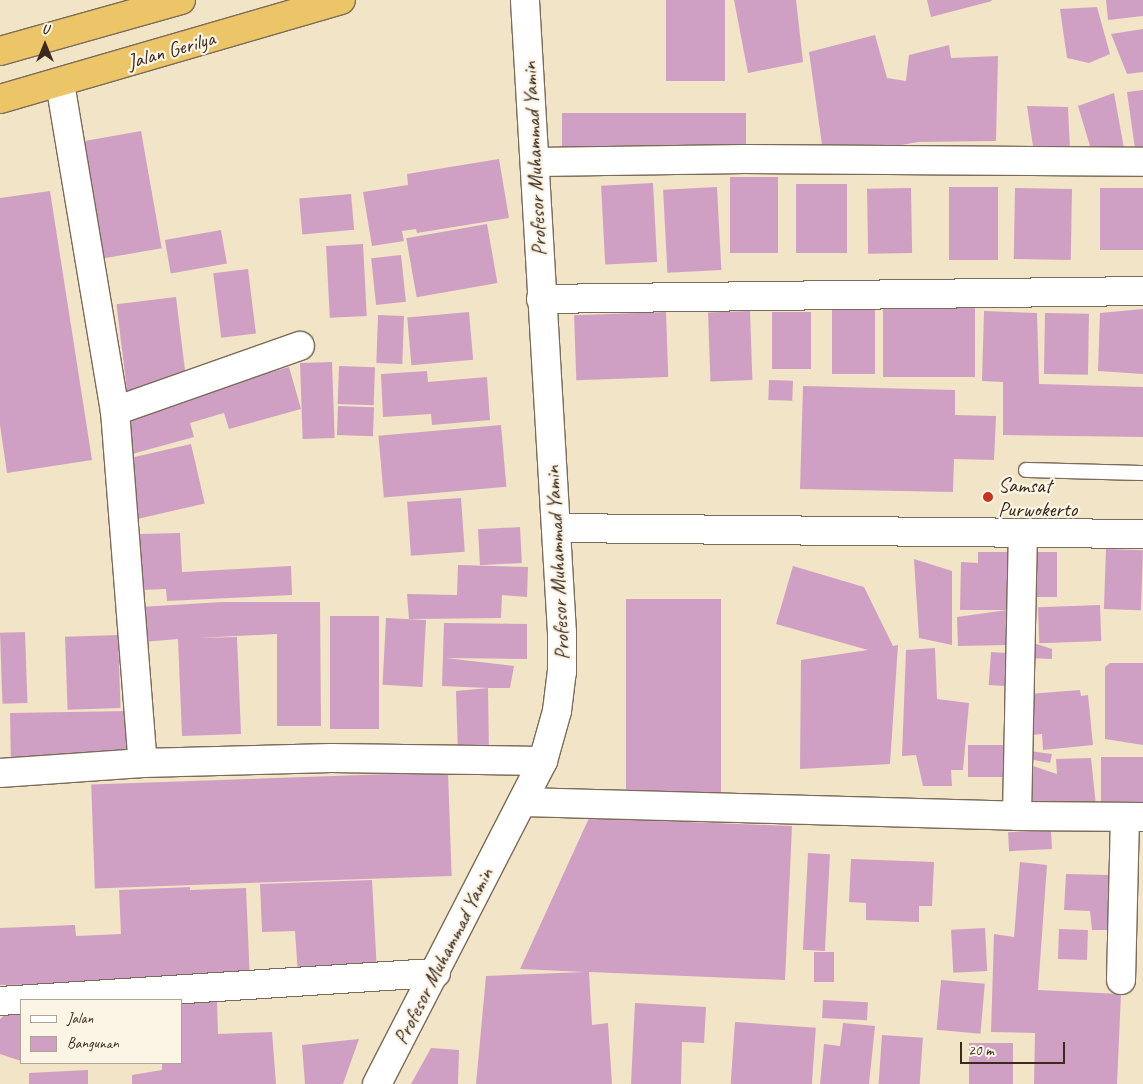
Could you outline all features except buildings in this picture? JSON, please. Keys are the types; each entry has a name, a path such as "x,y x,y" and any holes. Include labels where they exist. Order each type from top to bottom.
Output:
{"highway":[{"path":"0,51 181,0"},
{"name":"Jalan Gerilya","path":"0,99 341,0"}],"street":[{"name":"Profesor Muhammad Yamin","path":"377,1084 523,802 543,760 557,711 562,672 557,528 541,299 536,162 525,0"},
{"path":"60,83 115,411 143,763"},
{"path":"536,162 745,159 1143,162"},
{"path":"541,299 1143,291"},
{"path":"115,411 300,346"},
{"path":"557,528 1143,534"},
{"path":"1017,816 1023,533"},
{"path":"0,773 143,763 331,758 543,760"},
{"path":"523,802 1017,816 1134,817 1121,980"},
{"path":"31,999 436,973"},
{"path":"0,1001 20,1000"}],"lane":[{"path":"1026,470 1143,473"}],"place":[{"name":"Samsat Purwokerto","path":"988,497"}]}
